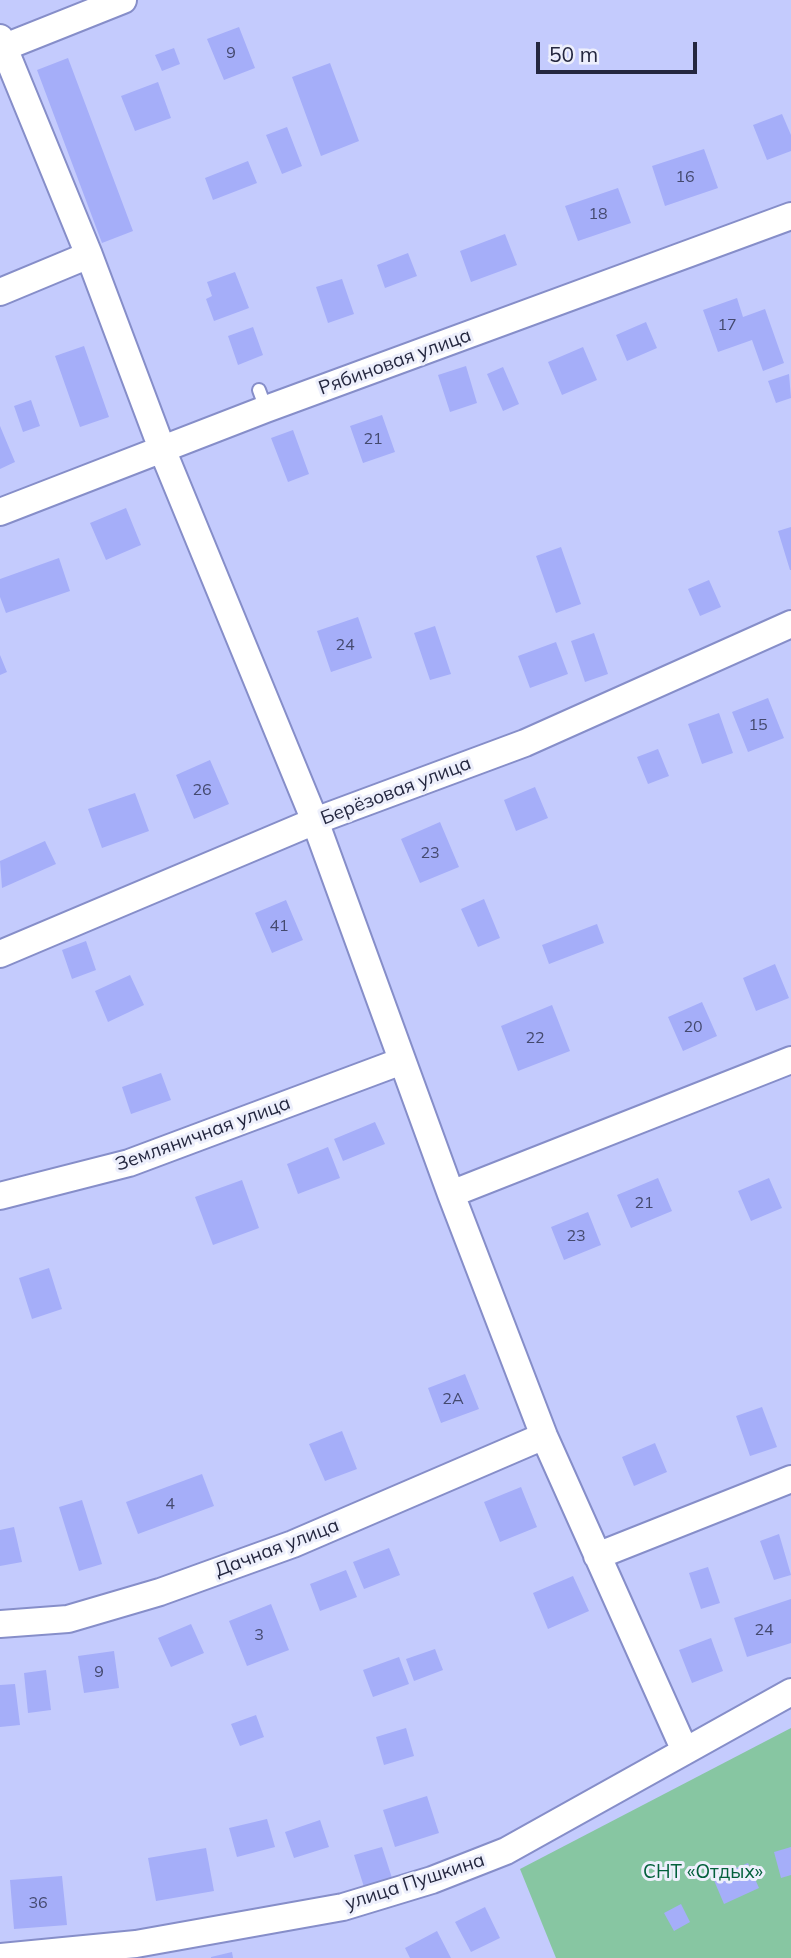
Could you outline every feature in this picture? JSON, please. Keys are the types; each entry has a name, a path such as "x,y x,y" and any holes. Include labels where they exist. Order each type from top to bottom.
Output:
{"street":[{"path":"123,0 1,45 89,255 162,449 315,821 450,1194 544,1436 685,1751"},
{"name":"Рябиновая улица","path":"0,512 162,449 263,399 791,216"},
{"path":"0,292 89,255"},
{"name":"Берёзовая улица","path":"0,954 315,821 525,743 791,624"},
{"path":"450,1194 791,1060"},
{"name":"Земляничная улица","path":"0,1196 129,1163 402,1061"},
{"name":"Дачная улица","path":"0,1624 68,1619 160,1592 293,1544 544,1436"},
{"path":"597,1556 791,1479"},
{"name":"улица Пушкина","path":"0,1957 136,1944 343,1907 432,1880 506,1852 791,1692"}],"green space":[{"name":"СНТ «Отдых»","path":"791,1728 791,1958 556,1958 520,1869"}],"building":[{"path":"239,27 255,68 224,80 207,39"},
{"path":"174,48 180,64 162,71 155,55"},
{"path":"68,58 133,231 102,243 37,70"},
{"path":"330,63 359,141 321,156 292,77"},
{"path":"158,82 171,118 135,131 121,96"},
{"path":"782,114 791,135 791,151 767,160 753,125"},
{"path":"287,127 302,166 282,174 266,135"},
{"path":"704,149 718,188 665,206 652,166"},
{"path":"248,161 257,183 213,200 205,178"},
{"path":"618,188 631,223 578,241 565,206"},
{"path":"505,234 517,265 471,282 460,251"},
{"path":"408,253 417,276 385,288 377,265"},
{"path":"235,272 249,308 214,321 206,299 212,296 207,282"},
{"path":"342,279 354,314 328,323 316,287"},
{"path":"737,298 743,317 765,309 784,363 763,371 752,340 718,352 703,310"},
{"path":"646,322 657,348 627,361 616,335"},
{"path":"253,327 263,355 238,365 228,336"},
{"path":"84,346 109,417 80,427 55,356"},
{"path":"583,347 597,380 562,395 548,362"},
{"path":"466,366 477,403 450,412 438,375"},
{"path":"503,367 519,404 503,411 487,374"},
{"path":"789,374 791,398 776,403 768,381"},
{"path":"31,400 40,426 23,432 14,406"},
{"path":"382,415 395,452 363,463 350,426"},
{"path":"0,426 15,462 0,469"},
{"path":"293,430 309,474 288,482 271,438"},
{"path":"126,508 141,545 106,560 90,523"},
{"path":"791,527 791,570 790,570 778,531"},
{"path":"561,547 581,604 556,613 536,556"},
{"path":"59,558 70,591 6,613 0,597 0,579"},
{"path":"709,580 721,607 700,616 688,589"},
{"path":"358,617 372,658 331,672 317,631"},
{"path":"435,626 451,674 430,680 414,633"},
{"path":"594,633 608,674 585,682 571,641"},
{"path":"556,642 568,674 530,688 518,656"},
{"path":"0,655 7,672 0,675"},
{"path":"768,698 784,738 748,752 732,712"},
{"path":"719,713 733,753 702,764 688,724"},
{"path":"658,749 669,776 648,784 637,757"},
{"path":"210,760 229,804 194,819 176,775"},
{"path":"535,787 548,818 516,831 504,800"},
{"path":"135,793 149,831 102,848 88,809"},
{"path":"440,822 459,867 420,883 401,839"},
{"path":"45,841 56,864 2,888 0,861"},
{"path":"484,899 500,938 478,947 461,909"},
{"path":"286,900 303,940 272,953 255,913"},
{"path":"597,924 604,943 549,964 542,945"},
{"path":"86,941 96,970 72,979 62,950"},
{"path":"775,964 789,998 756,1011 743,978"},
{"path":"130,975 144,1005 108,1022 95,991"},
{"path":"702,1002 717,1036 683,1051 668,1017"},
{"path":"552,1005 570,1051 518,1071 501,1026"},
{"path":"161,1073 171,1100 131,1114 122,1087"},
{"path":"375,1122 385,1144 343,1161 334,1139"},
{"path":"328,1147 340,1178 298,1194 287,1164"},
{"path":"658,1178 672,1211 631,1228 617,1195"},
{"path":"769,1178 782,1208 751,1221 738,1191"},
{"path":"242,1180 259,1228 213,1245 195,1197"},
{"path":"588,1212 601,1245 564,1260 551,1227"},
{"path":"49,1268 62,1309 32,1319 19,1278"},
{"path":"465,1374 479,1409 441,1423 428,1388"},
{"path":"762,1407 777,1447 750,1456 736,1416"},
{"path":"342,1431 357,1469 325,1481 309,1444"},
{"path":"655,1443 667,1472 634,1486 622,1457"},
{"path":"202,1474 214,1506 138,1534 126,1502"},
{"path":"521,1487 537,1527 500,1542 484,1502"},
{"path":"82,1500 102,1564 79,1571 59,1507"},
{"path":"14,1527 22,1562 0,1566 0,1530"},
{"path":"779,1534 791,1575 774,1580 760,1541"},
{"path":"389,1548 400,1575 364,1589 353,1562"},
{"path":"708,1567 720,1603 701,1609 689,1573"},
{"path":"346,1570 357,1597 320,1611 310,1584"},
{"path":"573,1576 589,1611 548,1629 533,1593"},
{"path":"791,1599 791,1643 747,1657 734,1618"},
{"path":"271,1604 289,1650 247,1666 229,1621"},
{"path":"191,1624 204,1653 171,1667 158,1638"},
{"path":"711,1638 723,1671 692,1683 679,1650"},
{"path":"435,1649 443,1670 414,1681 406,1659"},
{"path":"114,1651 119,1688 84,1693 78,1656"},
{"path":"399,1657 409,1684 373,1697 363,1670"},
{"path":"46,1670 51,1710 28,1713 24,1673"},
{"path":"15,1684 20,1725 0,1727 0,1685"},
{"path":"256,1715 264,1737 240,1746 231,1724"},
{"path":"406,1728 414,1756 384,1765 376,1737"},
{"path":"427,1796 439,1833 395,1847 383,1810"},
{"path":"267,1819 275,1847 237,1857 229,1828"},
{"path":"320,1820 329,1847 294,1858 285,1832"},
{"path":"382,1847 392,1878 364,1887 354,1855"},
{"path":"791,1847 791,1875 781,1878 774,1852"},
{"path":"206,1848 214,1891 156,1901 148,1858"},
{"path":"748,1863 759,1888 724,1904 713,1878"},
{"path":"62,1876 67,1925 14,1929 10,1880"},
{"path":"681,1904 690,1922 674,1931 664,1913"},
{"path":"485,1907 500,1938 471,1952 455,1922"},
{"path":"437,1931 451,1958 410,1958 405,1948"},
{"path":"232,1952 233,1958 211,1958 211,1957"}]}
